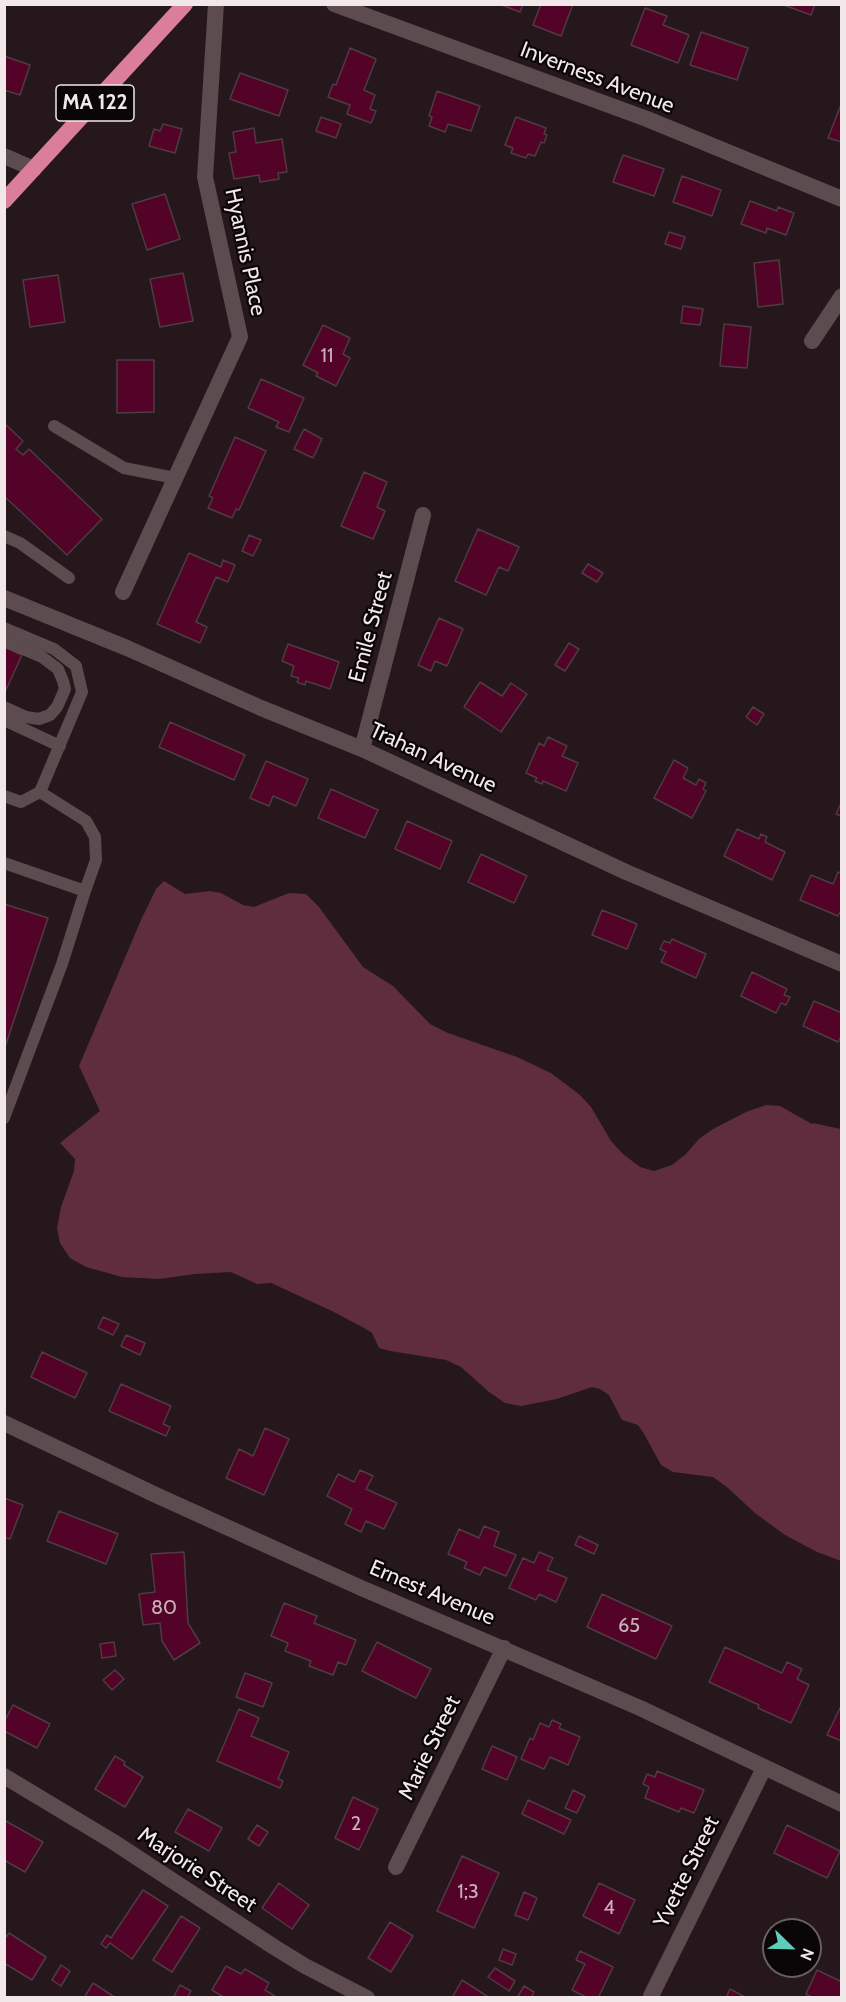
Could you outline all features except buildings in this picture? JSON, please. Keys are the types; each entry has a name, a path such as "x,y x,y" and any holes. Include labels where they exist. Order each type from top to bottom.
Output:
{"highway":[{"name":"MA 122","path":"4,201 185,4"}],"street":[{"name":"Hyannis Place","path":"123,592 240,337 205,177 216,4"},
{"name":"Inverness Avenue","path":"334,4 647,119 842,199"},
{"path":"4,156 34,169"},
{"path":"812,341 842,296"},
{"name":"Emile Street","path":"362,749 423,515"},
{"name":"Trahan Avenue","path":"4,598 362,749 617,868 842,964"},
{"name":"Ernest Avenue","path":"4,1423 201,1516 640,1708 842,1804"},
{"name":"Marie Street","path":"396,1867 504,1648"},
{"name":"Yvette Street","path":"651,1996 764,1768"},
{"name":"Marjorie Street","path":"4,1776 112,1841 305,1966 367,1998"}],"lane":[{"path":"54,426 124,468 175,478"},
{"path":"4,536 20,543 69,578"},
{"path":"4,628 54,649 76,666 82,692 40,792 21,802 4,796"},
{"path":"4,641 42,657 58,669 65,689 57,708 50,716 39,719 26,717 4,707"},
{"path":"4,720 60,746"},
{"path":"4,1118 62,964 96,860 96,837 86,821 40,792"},
{"path":"4,863 85,891"}],"shaded area":[{"path":"164,881 185,894 210,891 221,893 243,905 254,907 289,893 306,894 319,907 363,967 393,986 430,1024 448,1033 517,1057 551,1073 580,1095 591,1107 611,1141 640,1167 654,1171 672,1165 713,1129 746,1112 766,1105 780,1106 812,1124 841,1129 841,1561 817,1552 785,1535 713,1477 673,1472 661,1465 638,1425 622,1420 609,1395 600,1389 592,1387 557,1399 521,1406 505,1403 461,1367 446,1360 379,1348 372,1333 364,1328 271,1283 257,1284 231,1272 159,1279 122,1277 86,1267 70,1258 60,1243 57,1228 61,1207 74,1171 75,1159 60,1143 100,1111 79,1066 141,920 156,889"}]}
